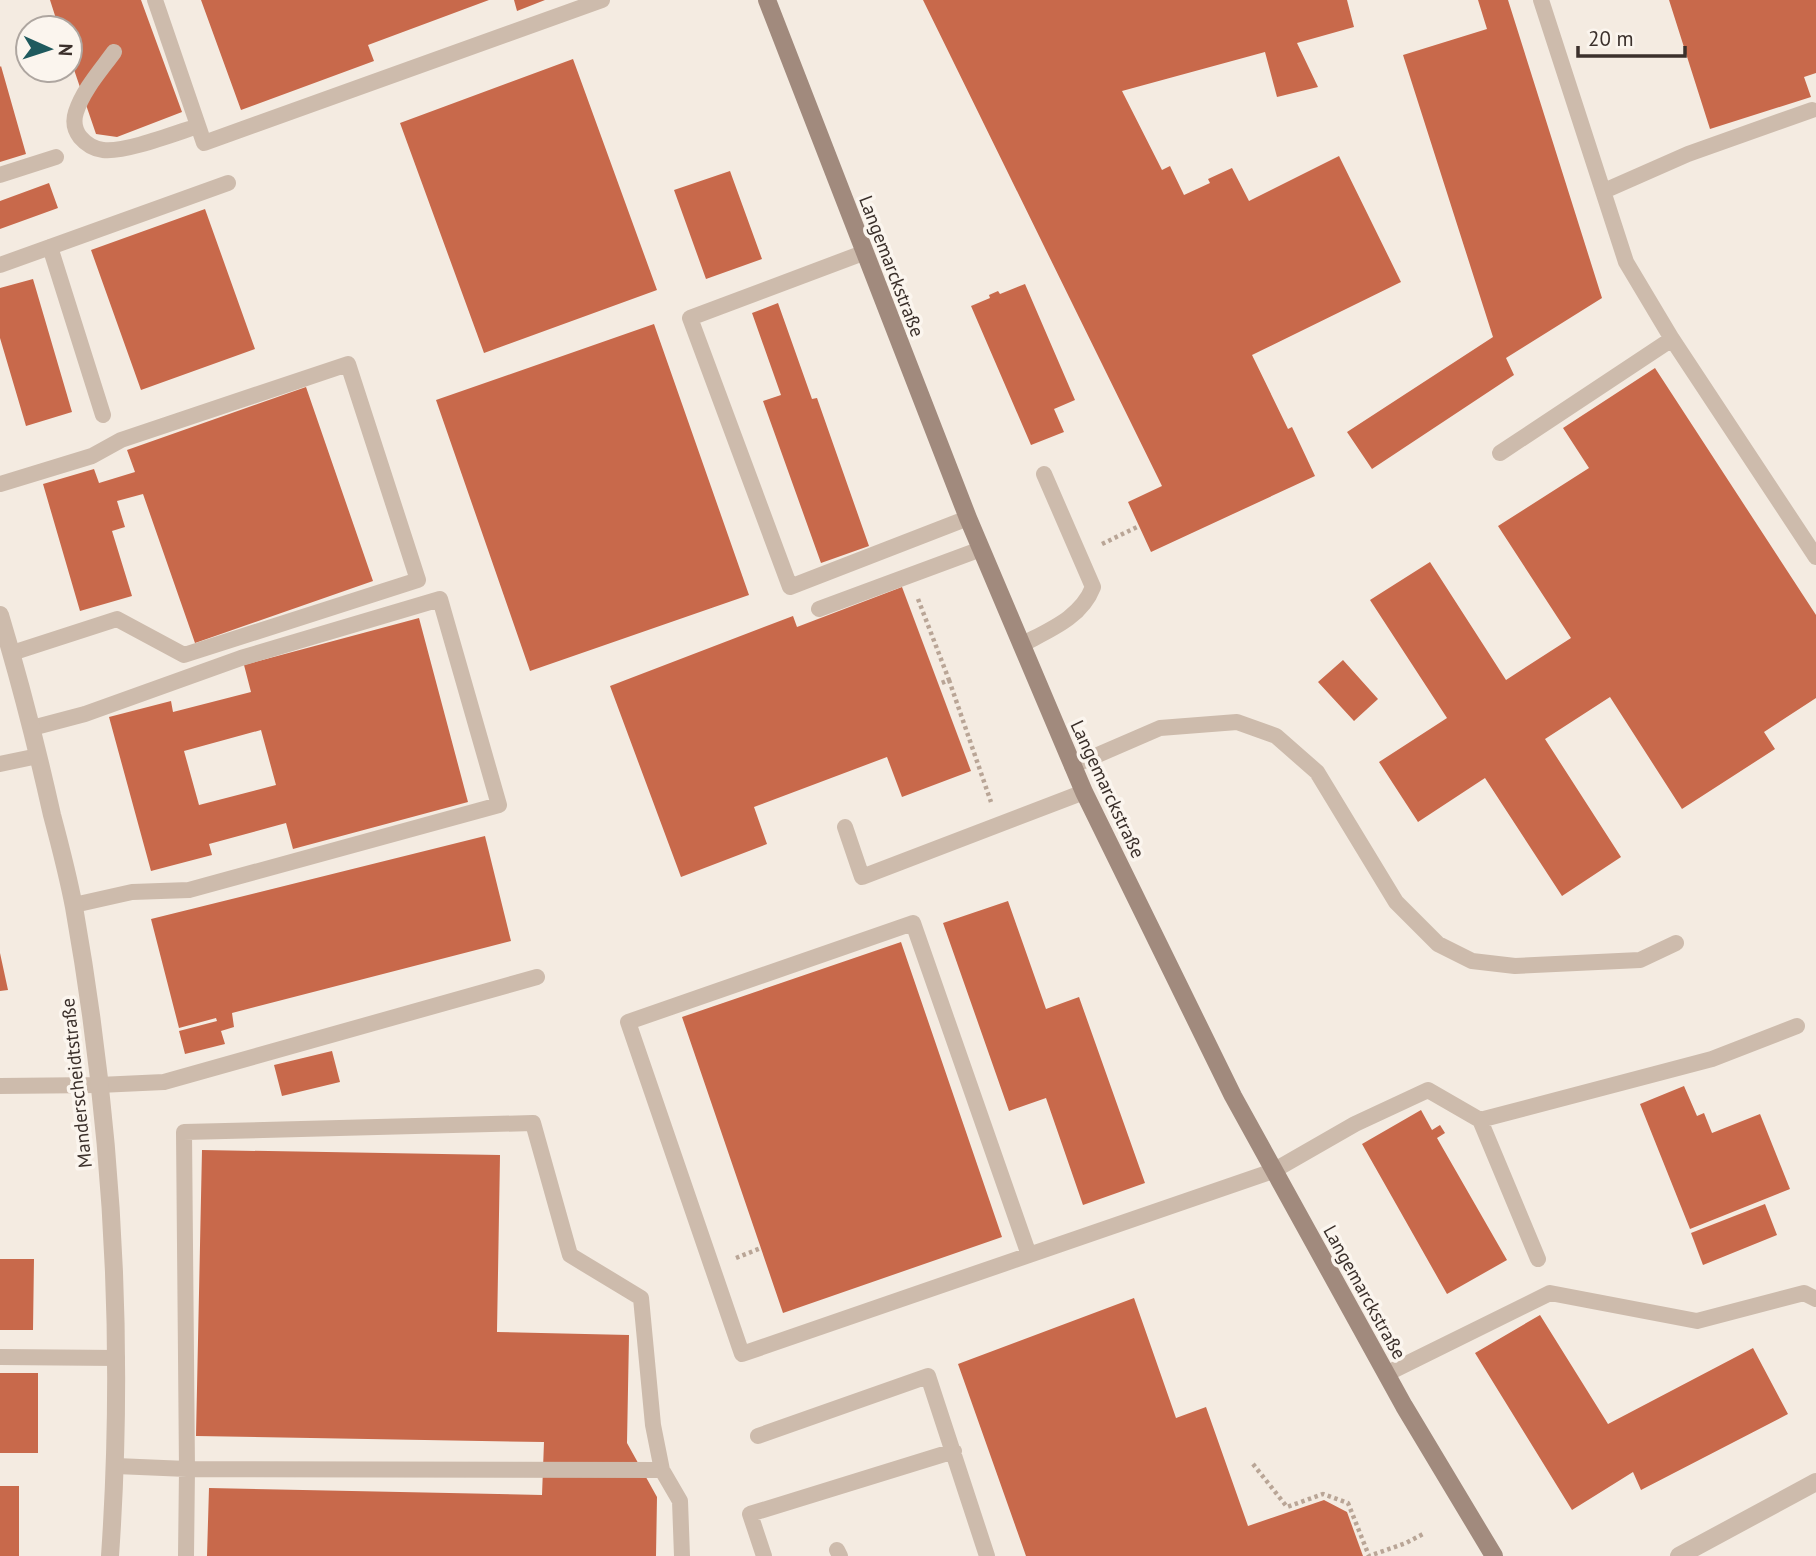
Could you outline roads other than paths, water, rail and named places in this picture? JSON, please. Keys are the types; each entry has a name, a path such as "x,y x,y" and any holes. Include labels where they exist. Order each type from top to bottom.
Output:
{"street":[{"name":"Langemarckstraße","path":"767,0 968,518 1084,792 1233,1096 1273,1171 1386,1374 1494,1556"},
{"name":"Manderscheidtstraße","path":"0,615 32,728 74,905 99,1085 110,1205 117,1357 116,1466 110,1556"},
{"path":"1679,1556 1816,1482"}],"lane":[{"path":"155,0 204,143 602,0"},
{"path":"1541,0 1626,262 1672,339 1816,557"},
{"path":"114,52 83,96 74,115 78,134 93,148 116,150 198,126"},
{"path":"1604,191 1688,153 1812,110"},
{"path":"0,175 56,157"},
{"path":"0,265 228,183"},
{"path":"50,247 103,415"},
{"path":"863,253 690,318 790,587 968,518"},
{"path":"1500,453 1672,339"},
{"path":"0,484 92,456 121,440 348,364 418,580 184,655 117,619 12,653"},
{"path":"1021,645 1071,617 1088,598 1093,587 1044,474"},
{"path":"819,609 981,549"},
{"path":"32,728 85,714 241,658 440,599 499,805 188,890 132,892 74,905"},
{"path":"1072,766 1160,728 1237,722 1276,736 1317,772 1396,902 1438,944 1472,961 1515,966 1640,960 1676,943"},
{"path":"0,764 38,756"},
{"path":"845,827 862,877 1084,792"},
{"path":"1029,1255 913,923 628,1022 742,1354 1273,1171 1355,1124 1428,1090 1480,1120 1538,1259"},
{"path":"0,1086 164,1082 537,977"},
{"path":"1480,1120 1712,1059 1797,1026"},
{"path":"186,1556 184,1132 533,1123 570,1255 641,1298 653,1425 662,1470 680,1501 682,1556"},
{"path":"1386,1374 1550,1293 1698,1321 1804,1293 1816,1299"},
{"path":"0,1357 117,1357"},
{"path":"758,1436 928,1376 987,1556"},
{"path":"764,1556 750,1514 954,1451"},
{"path":"116,1466 187,1469 662,1470"}]}
